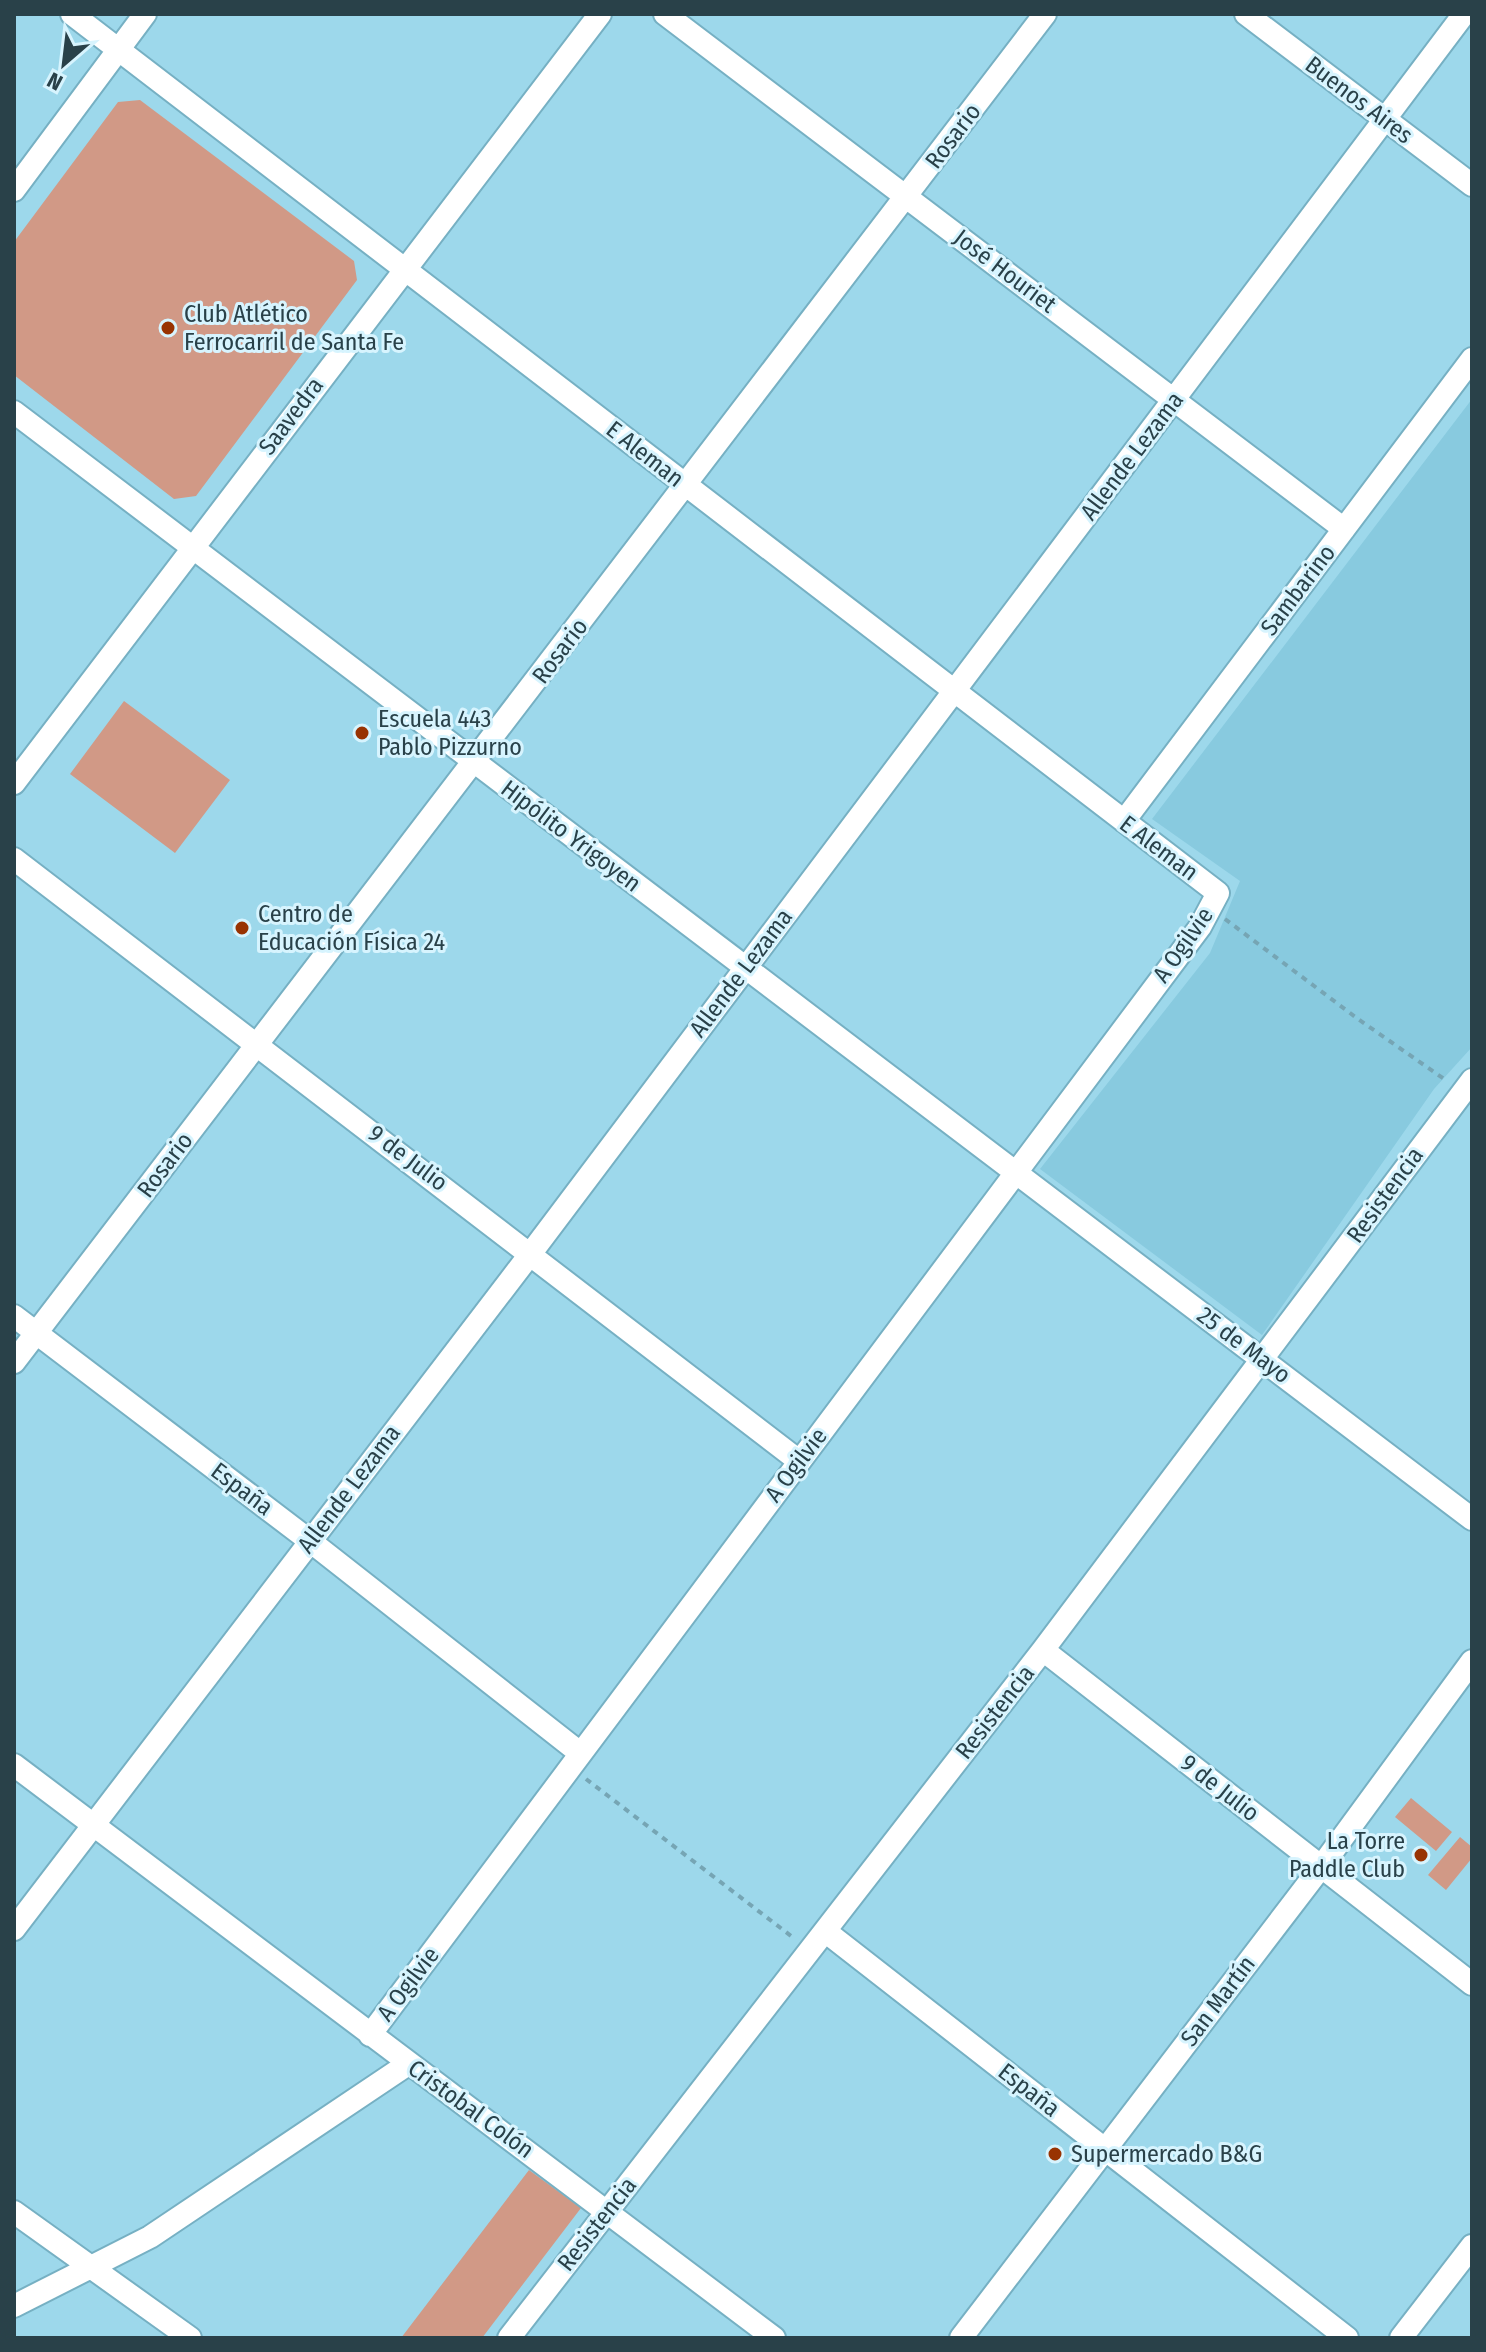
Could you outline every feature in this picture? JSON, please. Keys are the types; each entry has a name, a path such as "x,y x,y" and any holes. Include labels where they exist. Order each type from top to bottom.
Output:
{"street":[{"name":"E Aleman","path":"72,14 1124,821 1214,900"},
{"path":"14,190 145,14"},
{"name":"Saavedra","path":"14,783 403,268 600,14"},
{"name":"José Houriet","path":"665,14 1344,529"},
{"name":"Rosario","path":"14,1362 1045,14"},
{"name":"Buenos Aires","path":"1246,14 1472,185"},
{"name":"Allende Lezama","path":"14,1929 531,1253 1464,14"},
{"name":"Sambarino","path":"1124,821 1472,359"},
{"name":"Hipólito Yrigoyen","path":"14,412 1013,1174"},
{"name":"9 de Julio","path":"14,859 258,1043 799,1461"},
{"name":"A Ogilvie","path":"370,2035 1200,927 1214,900"},
{"name":"Resistencia","path":"509,2338 1043,1650 1467,1086"},
{"name":"25 de Mayo","path":"1013,1174 1264,1359 1472,1519"},
{"name":"España","path":"14,1316 310,1541 576,1760"},
{"name":"9 de Julio","path":"1043,1650 1472,1984"},
{"name":"San Martín","path":"961,2338 1321,1867 1472,1661"},
{"name":"Cristobal Colón","path":"14,1765 774,2338"},
{"name":"España","path":"825,1931 1347,2338"},
{"path":"14,2306 150,2237 408,2064"},
{"path":"14,2212 88,2268 190,2338"},
{"path":"1401,2338 1472,2246"}],"path":[{"name":"E Aleman","path":"1214,900 1358,1019 1467,1086"},
{"path":"576,1760 810,1950"}],"shaded area":[{"name":"Club Atlético Ferrocarril de Santa Fe","path":"140,100 354,261 357,280 196,496 174,499 14,375 14,242 118,102"},
{"path":"1472,399 1472,1047 1434,1089 1262,1335 1040,1169 1210,953 1240,881 1152,819"},
{"path":"124,701 230,780 175,853 70,774"},
{"path":"1411,1798 1452,1832 1436,1851 1395,1817"},
{"path":"1460,1837 1472,1847 1472,1858 1446,1890 1428,1875"},
{"path":"529,2170 581,2208 482,2338 401,2338"}],"place":[{"name":"Club Atlético Ferrocarril de Santa Fe","path":"168,328"},
{"name":"Escuela 443 Pablo Pizzurno","path":"362,733"},
{"name":"Centro de Educación Física 24","path":"242,928"},
{"name":"La Torre Paddle Club","path":"1421,1855"},
{"name":"Supermercado B&G","path":"1055,2154"}]}
